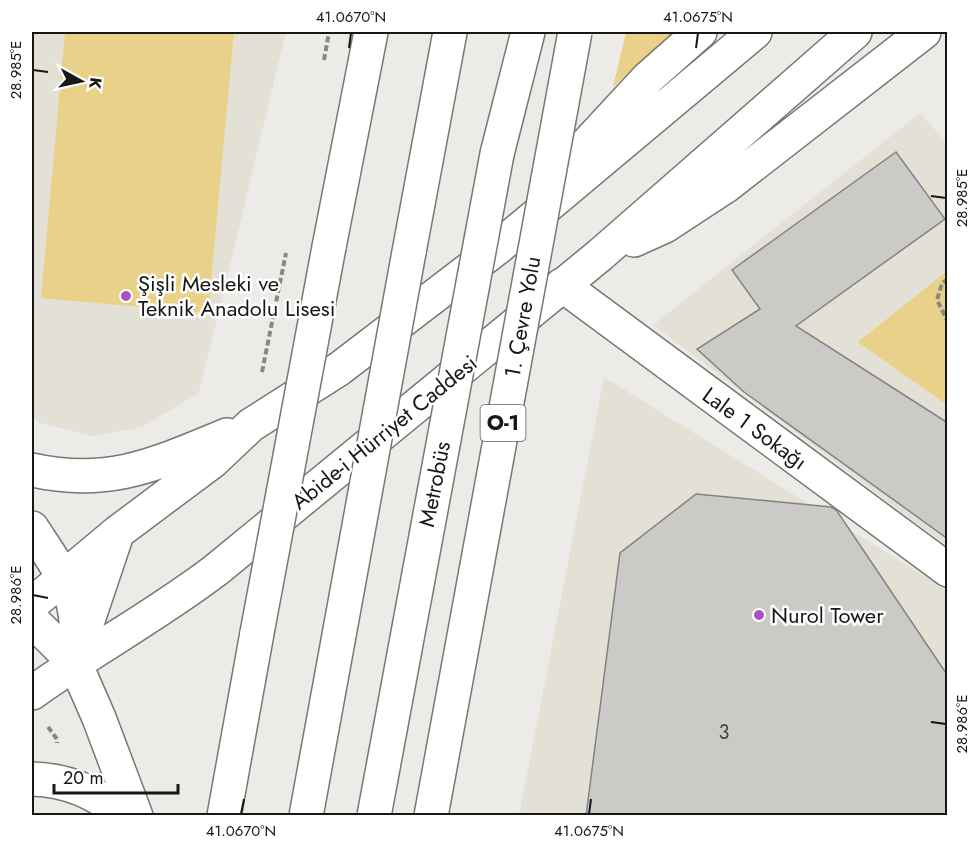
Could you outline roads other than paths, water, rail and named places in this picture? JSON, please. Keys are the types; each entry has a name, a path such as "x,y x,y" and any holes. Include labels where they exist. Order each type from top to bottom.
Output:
{"main road":[{"path":"224,816 371,32"},
{"path":"306,816 450,32"},
{"name":"Metrobüs","path":"497,154 508,32"},
{"name":"Metrobüs","path":"374,816 497,154 528,32"},
{"name":"1. Çevre Yolu","path":"431,816 575,32"},
{"path":"496,249 595,134 648,78 700,32"},
{"path":"32,470 56,475 84,476 134,470 165,462 251,425 339,369 496,249 755,32"},
{"name":"Abide-i Hürriyet Caddesi","path":"32,693 75,663 174,602 216,570 600,255 855,32"},
{"path":"600,255 665,226 726,186 924,32"},
{"name":"Lale 1 Sokağı","path":"562,285 948,570"},
{"path":"32,604 118,532 213,461 251,425"},
{"path":"32,528 72,593 77,614 75,663"},
{"path":"75,663 118,532"},
{"path":"32,620 75,663 99,718 136,816"},
{"path":"32,778 57,780 75,786 102,798 123,816"}],"place":[{"name":"Şişli Mesleki ve Teknik Anadolu Lisesi","path":"126,296"},
{"name":"Nurol Tower","path":"759,615"}]}
